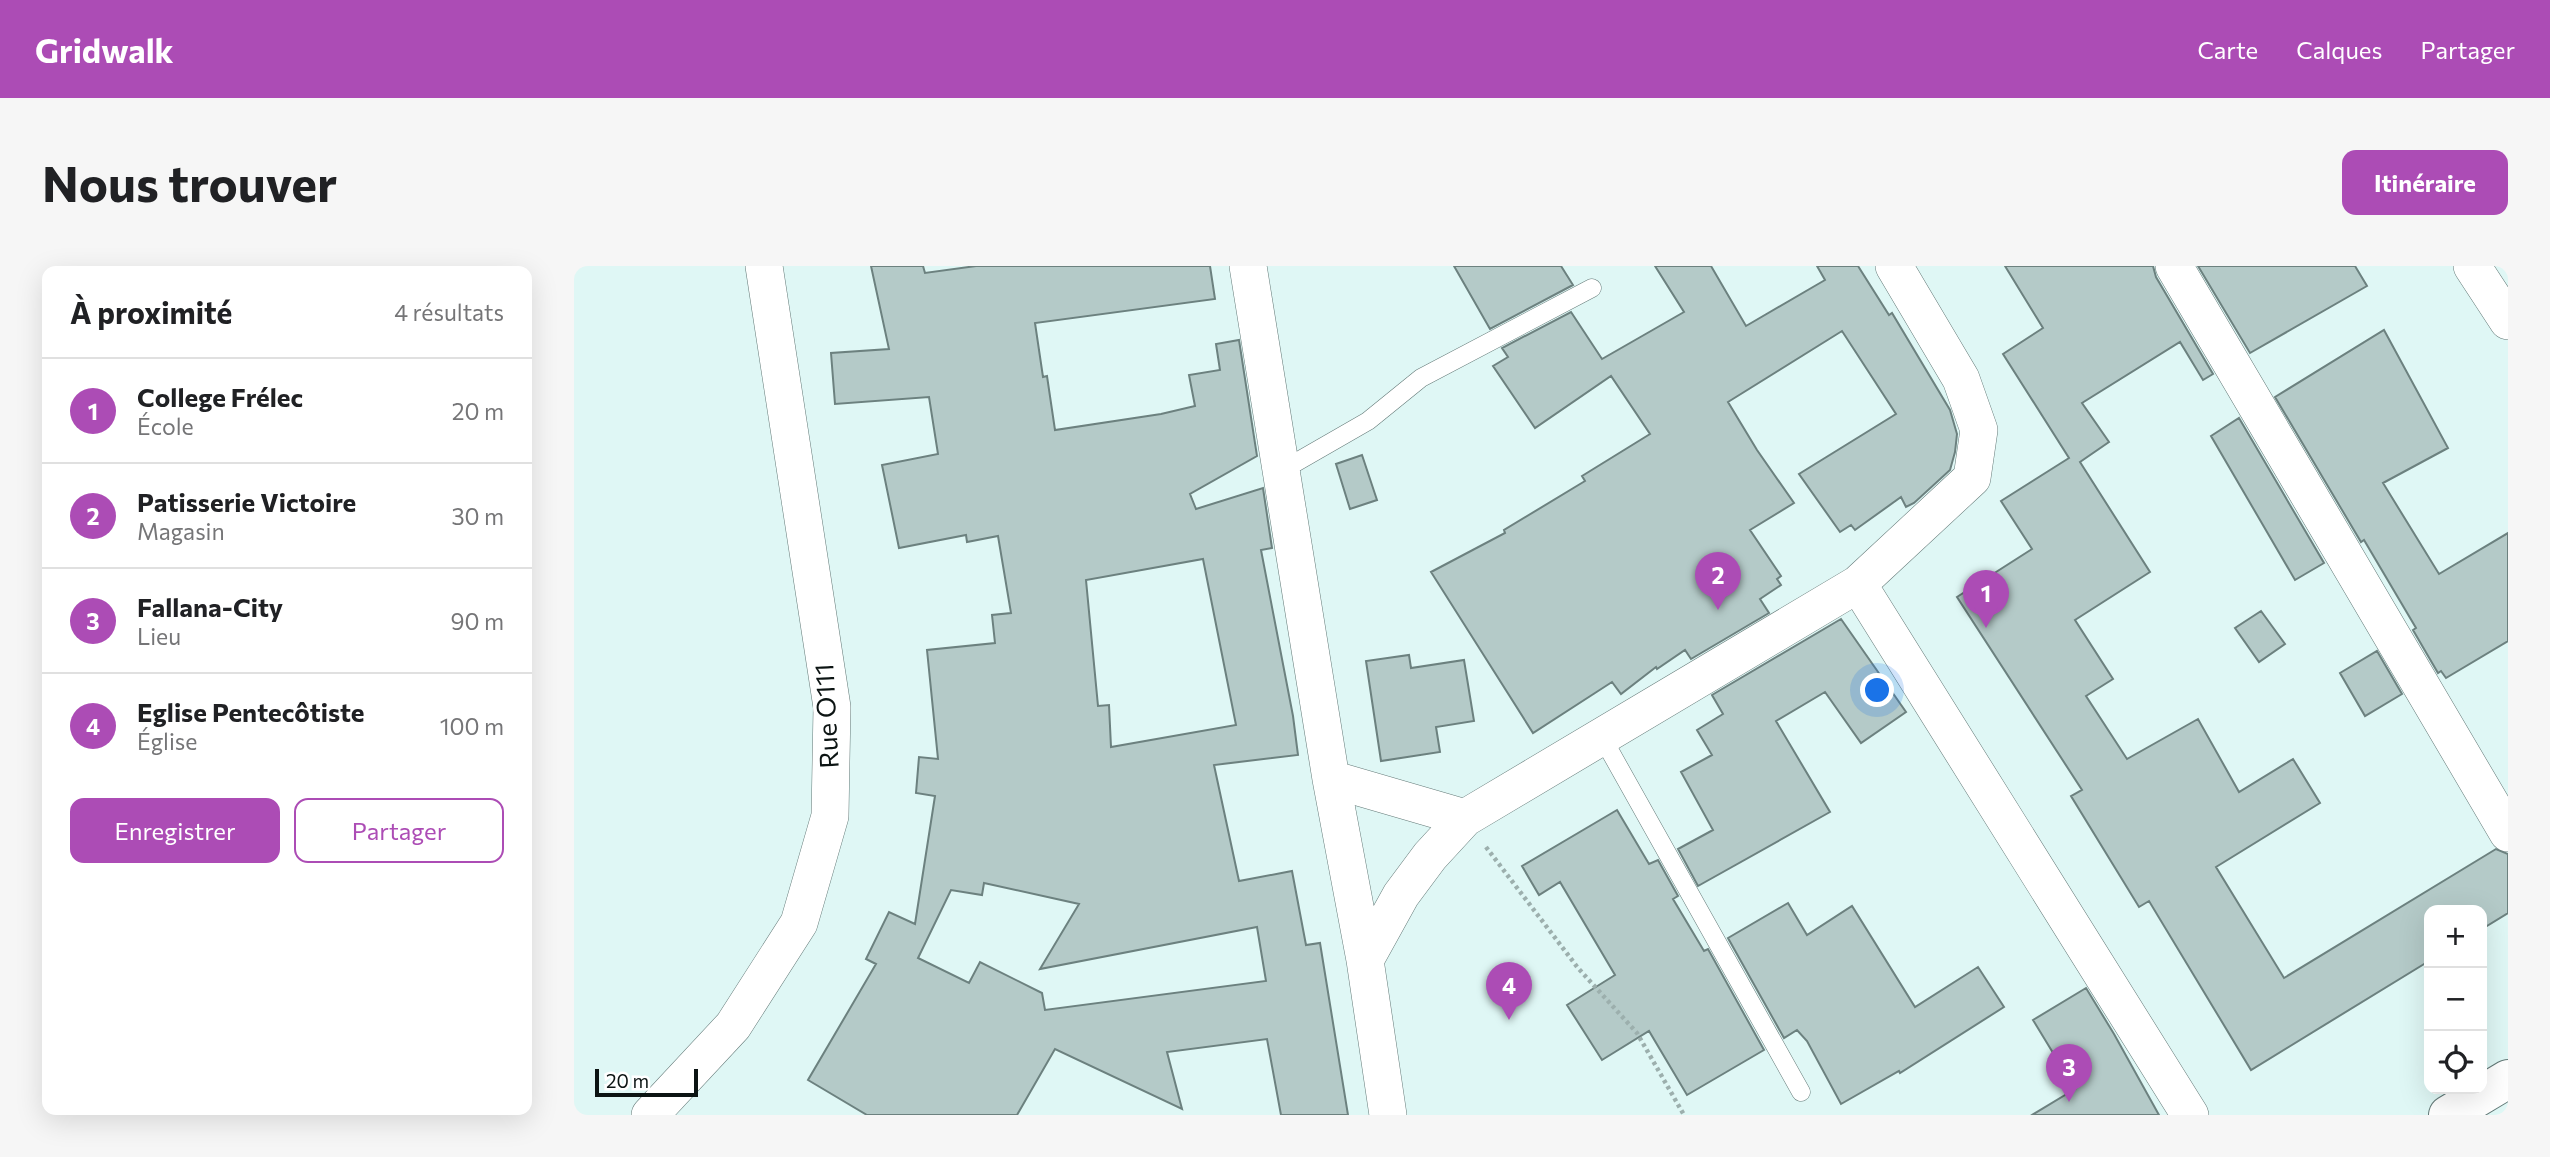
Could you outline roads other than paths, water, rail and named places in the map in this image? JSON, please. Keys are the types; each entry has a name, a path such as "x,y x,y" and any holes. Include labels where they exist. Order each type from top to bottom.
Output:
{"main road":[{"path":"2448,1115 2508,1079"}],"street":[{"name":"Rue O111","path":"650,1115 733,1026 799,923 830,816 832,707 764,266"},
{"path":"1248,266 1331,779 1365,960 1388,1115"},
{"path":"1365,960 1401,895 1430,856 1465,818 1858,584 1972,478 1979,430 1961,379 1894,266"},
{"path":"2174,266 2508,833"},
{"path":"2472,266 2508,321"},
{"path":"1858,584 2190,1115"},
{"path":"1331,779 1465,818"}],"lane":[{"path":"1281,471 1368,421 1421,378 1592,288"},
{"path":"1602,737 1801,1092"}],"place":[{"name":"Patisserie Victoire","path":"1718,610"},
{"name":"College Frélec","path":"1986,628"},
{"name":"Eglise Pentecôtiste","path":"1509,1020"},
{"name":"Fallana-City","path":"2069,1102"}]}
